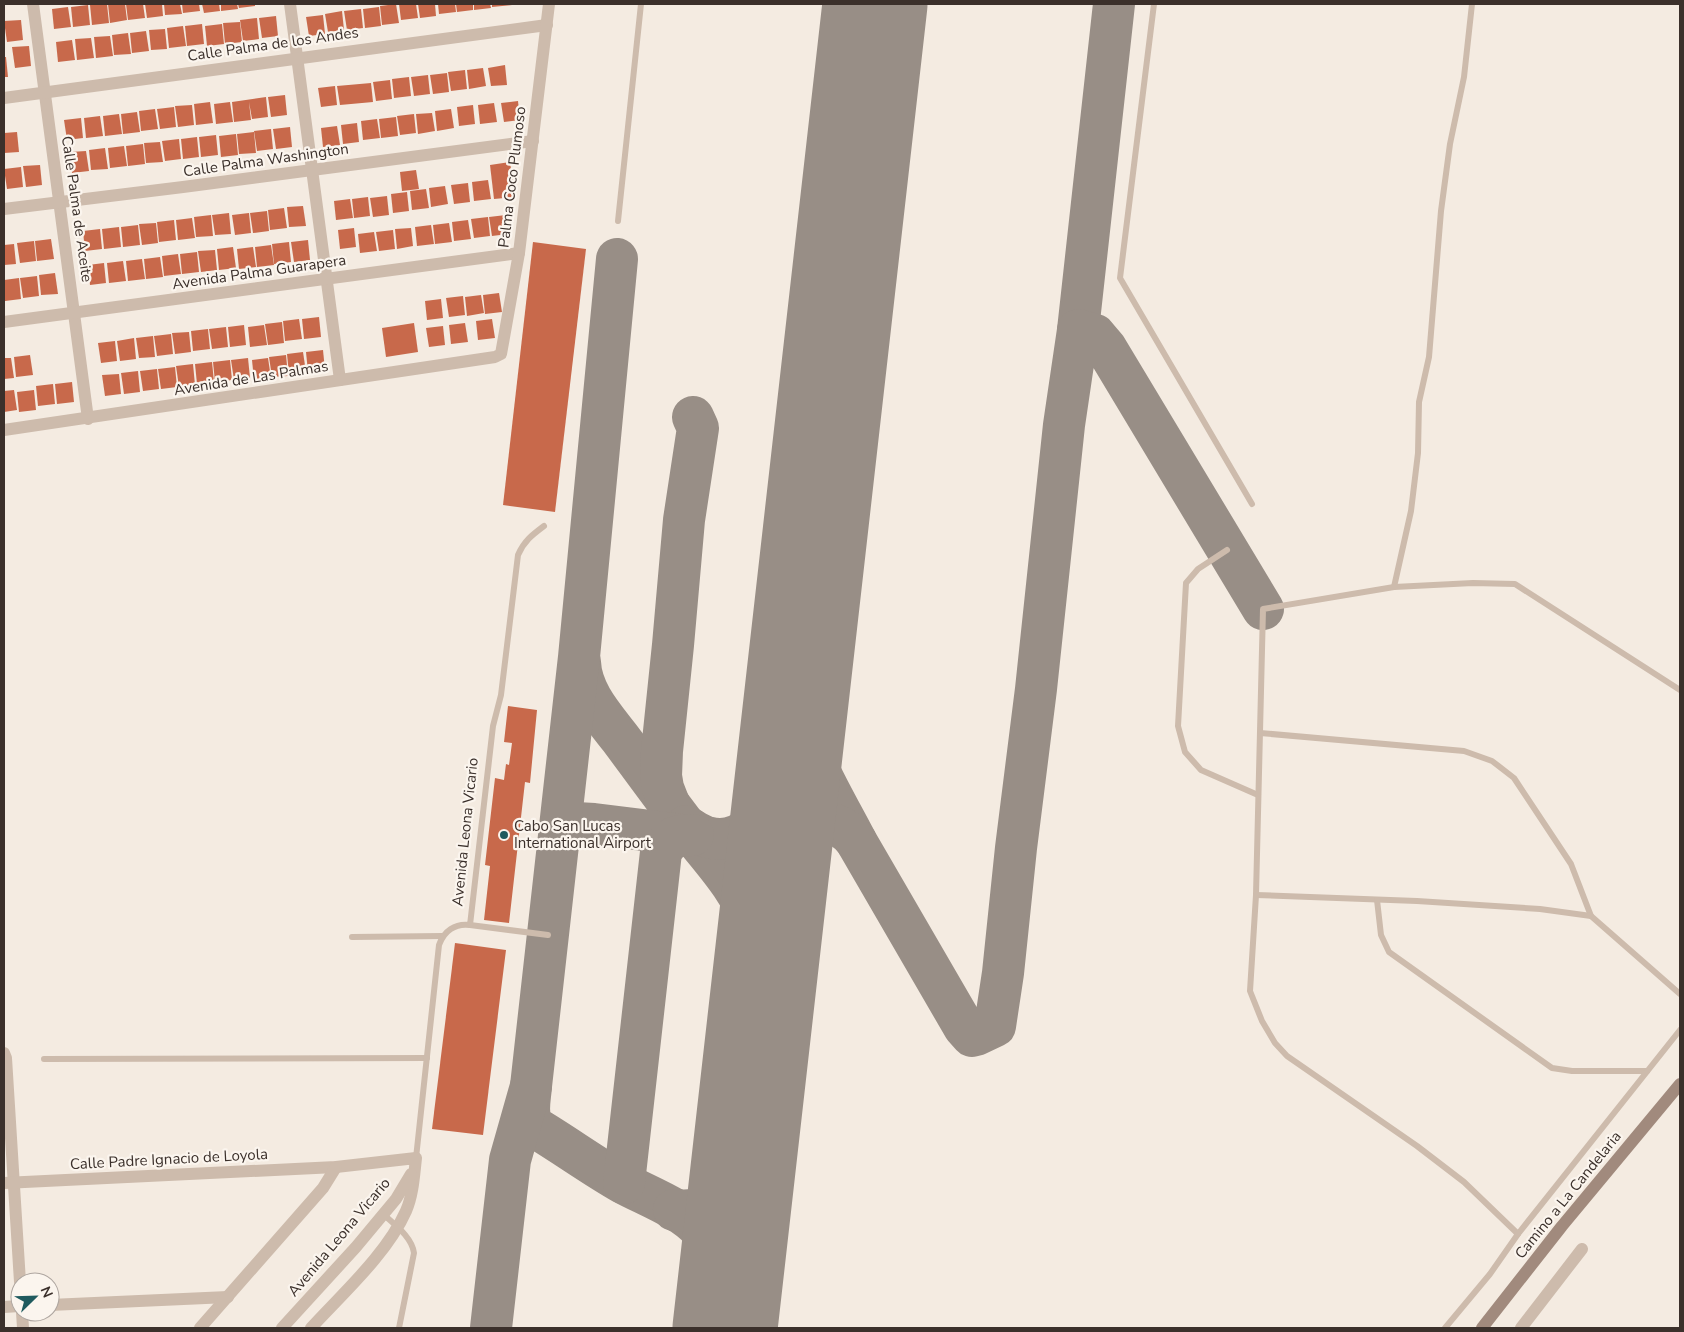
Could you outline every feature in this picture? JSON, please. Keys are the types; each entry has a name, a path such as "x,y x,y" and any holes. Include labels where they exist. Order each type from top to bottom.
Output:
{"street":[{"name":"Calle Palma de Aceite","path":"33,4 88,419"},
{"path":"290,4 340,380"},
{"name":"Palma Coco Plumoso","path":"501,354 519,253 549,4"},
{"name":"Calle Palma de los Andes","path":"4,98 547,25"},
{"name":"Calle Palma Washington","path":"4,209 183,188 533,141"},
{"name":"Avenida Palma Guarapera","path":"4,322 519,253"},
{"name":"Avenida de Las Palmas","path":"4,430 495,357 501,354"},
{"path":"4,1053 6,1058 9,1183 19,1272"},
{"name":"Camino a La Candelaria","path":"1482,1328 1562,1226 1680,1084"},
{"name":"Calle Padre Ignacio de Loyola","path":"9,1183 336,1167 415,1160"},
{"name":"Avenida Leona Vicario","path":"282,1328 356,1247 383,1214 404,1187 415,1160"},
{"name":"Avenida Leona Vicario","path":"311,1328 374,1260 397,1227 406,1210 411,1194 415,1160"},
{"path":"200,1328 323,1188 336,1167"},
{"path":"1521,1328 1582,1249"},
{"path":"60,1305 228,1297"}],"lane":[{"path":"618,221 641,4"},
{"path":"1154,4 1120,278 1252,504"},
{"path":"1394,586 1411,511 1418,453 1419,402 1429,357 1441,211 1450,144 1464,77 1472,4"},
{"name":"Avenida Leona Vicario","path":"415,1160 439,945 442,936 446,932 458,926 470,925 493,726 501,695 518,554 522,544 528,537 544,526"},
{"path":"1227,550 1198,569 1186,583 1178,726 1185,752 1201,770 1258,795"},
{"path":"1518,1234 1464,1182 1417,1146 1287,1056 1275,1043 1262,1021 1250,991 1256,895 1262,609 1394,586 1473,583 1515,584 1680,690"},
{"path":"1260,733 1464,751 1492,761 1514,778 1571,864 1591,916 1680,994"},
{"path":"1256,895 1540,909 1591,916"},
{"path":"1377,900 1381,935 1389,952 1552,1068 1572,1071 1647,1072"},
{"path":"470,925 548,935"},
{"path":"352,937 442,936"},
{"path":"1445,1328 1490,1274 1518,1234 1680,1030"},
{"path":"44,1059 427,1058"},
{"path":"383,1214 411,1242 414,1253 399,1328"}],"building":[{"path":"107,4 109,23 92,25 90,5"},
{"path":"108,4 125,4 127,20 110,23"},
{"path":"126,4 143,4 145,18 128,20"},
{"path":"145,4 162,4 163,16 147,18"},
{"path":"164,4 180,4 182,14 165,15"},
{"path":"182,4 199,4 200,11 183,13"},
{"path":"202,4 219,4 220,11 204,13"},
{"path":"221,4 237,4 238,9 221,11"},
{"path":"238,4 255,4 255,6 239,8"},
{"path":"396,4 399,23 382,25 380,6"},
{"path":"399,4 416,4 418,18 401,20"},
{"path":"418,4 435,4 436,16 420,18"},
{"path":"438,4 455,4 456,12 439,14"},
{"path":"456,4 473,4 473,10 457,12"},
{"path":"474,4 490,4 491,8 474,10"},
{"path":"492,4 512,4 512,5 492,7"},
{"path":"88,5 90,25 73,27 71,7"},
{"path":"68,7 71,27 54,29 52,9"},
{"path":"379,7 381,26 365,28 363,9"},
{"path":"361,9 363,28 347,30 344,11"},
{"path":"342,11 344,30 328,32 325,14"},
{"path":"323,15 325,34 309,36 306,17"},
{"path":"276,16 278,36 262,38 259,18"},
{"path":"257,18 259,39 243,41 240,20"},
{"path":"21,20 23,40 7,42 4,21"},
{"path":"240,22 242,42 225,44 223,23"},
{"path":"202,24 204,44 187,46 185,26"},
{"path":"222,24 224,44 207,46 205,26"},
{"path":"183,26 186,46 169,48 167,28"},
{"path":"165,29 167,49 151,50 149,30"},
{"path":"146,31 149,51 132,53 130,33"},
{"path":"128,33 131,54 114,55 112,35"},
{"path":"110,36 113,56 96,58 94,37"},
{"path":"91,38 94,58 77,60 75,39"},
{"path":"72,40 75,60 58,62 56,42"},
{"path":"29,46 31,66 15,68 12,47"},
{"path":"4,57 6,57 8,77 4,77"},
{"path":"505,65 507,85 491,86 488,68"},
{"path":"483,68 486,86 469,89 467,70"},
{"path":"465,70 467,89 451,91 448,72"},
{"path":"447,73 449,92 433,94 430,75"},
{"path":"428,75 430,94 414,96 411,77"},
{"path":"409,77 411,96 394,98 392,79"},
{"path":"390,80 392,99 376,101 373,82"},
{"path":"371,83 373,102 340,105 337,86"},
{"path":"335,86 337,105 321,107 318,88"},
{"path":"285,95 287,115 271,117 268,97"},
{"path":"266,97 268,117 252,119 249,102 251,120 234,122 232,102"},
{"path":"518,101 520,120 504,122 501,103"},
{"path":"210,102 213,123 196,125 194,104"},
{"path":"230,102 233,122 216,124 214,104"},
{"path":"494,103 497,122 480,124 478,105"},
{"path":"192,105 194,125 178,127 175,106"},
{"path":"473,105 475,124 459,126 457,107"},
{"path":"174,107 176,127 160,129 157,109"},
{"path":"155,109 158,129 141,131 139,111"},
{"path":"451,109 454,128 437,131 435,111"},
{"path":"137,112 140,132 123,134 121,114"},
{"path":"432,113 435,131 418,134 416,114"},
{"path":"119,114 122,134 105,136 103,116"},
{"path":"414,114 416,133 400,135 397,116"},
{"path":"100,116 103,136 86,138 84,118"},
{"path":"396,117 398,136 381,138 379,119"},
{"path":"81,118 83,138 67,140 64,120"},
{"path":"377,119 380,138 363,140 361,121"},
{"path":"357,123 359,142 343,144 341,125"},
{"path":"337,126 340,145 323,147 321,128"},
{"path":"290,127 292,147 276,149 273,129"},
{"path":"271,129 273,149 257,151 254,131"},
{"path":"17,132 19,152 4,153 4,133"},
{"path":"254,132 256,153 239,154 237,134"},
{"path":"236,134 238,155 221,157 219,136"},
{"path":"216,135 218,155 201,157 199,137"},
{"path":"197,137 199,157 183,159 181,139"},
{"path":"179,139 181,159 165,161 162,141"},
{"path":"160,142 163,162 146,163 144,143"},
{"path":"143,144 145,164 128,166 126,146"},
{"path":"124,146 127,166 110,168 108,148"},
{"path":"105,148 108,169 91,170 89,150"},
{"path":"86,151 89,171 72,173 70,152"},
{"path":"510,162 515,197 494,199 490,165"},
{"path":"40,165 42,185 26,187 23,166"},
{"path":"21,167 23,187 7,189 4,169"},
{"path":"416,170 419,189 402,191 400,172"},
{"path":"488,180 491,199 474,201 472,182"},
{"path":"468,183 470,202 454,204 451,185"},
{"path":"445,186 448,204 431,207 429,188"},
{"path":"426,189 429,208 412,210 410,191"},
{"path":"407,192 409,211 393,213 391,194"},
{"path":"387,196 389,215 373,217 370,198"},
{"path":"368,197 370,216 354,218 352,199"},
{"path":"350,199 353,218 336,220 334,201"},
{"path":"303,206 306,226 289,227 287,207"},
{"path":"284,208 287,228 270,230 268,210"},
{"path":"267,211 269,231 253,233 250,213"},
{"path":"229,213 231,234 215,235 212,215"},
{"path":"249,213 251,233 235,235 232,215"},
{"path":"211,215 213,236 196,237 194,217"},
{"path":"506,215 508,234 492,236 489,217"},
{"path":"488,217 490,236 474,238 471,219"},
{"path":"192,218 195,238 178,240 176,220"},
{"path":"174,220 176,240 159,242 157,222"},
{"path":"468,220 471,239 454,241 452,222"},
{"path":"156,223 158,243 142,245 139,224"},
{"path":"449,223 452,242 435,244 433,225"},
{"path":"138,225 140,245 123,247 121,227"},
{"path":"431,225 434,244 417,246 415,227"},
{"path":"119,227 121,247 104,249 102,229"},
{"path":"354,228 356,247 340,249 338,230"},
{"path":"411,228 413,246 397,249 395,229"},
{"path":"100,229 102,249 85,251 83,231"},
{"path":"393,230 395,249 379,251 376,232"},
{"path":"374,232 377,251 360,253 358,234"},
{"path":"51,239 54,259 37,261 35,241"},
{"path":"308,240 310,260 294,262 291,242"},
{"path":"34,241 36,261 20,263 17,243"},
{"path":"289,242 291,262 274,264 272,244"},
{"path":"533,242 586,249 555,512 503,505"},
{"path":"14,244 16,264 4,265 4,245"},
{"path":"271,245 274,265 257,267 255,247"},
{"path":"233,247 236,268 219,270 217,249"},
{"path":"253,247 256,267 239,269 237,249"},
{"path":"215,250 217,270 201,272 198,251"},
{"path":"197,252 199,272 182,274 180,254"},
{"path":"178,254 181,274 164,276 162,256"},
{"path":"160,257 163,277 146,279 144,259"},
{"path":"142,259 145,279 128,281 126,261"},
{"path":"123,261 126,281 109,283 107,263"},
{"path":"104,263 106,283 90,285 88,265"},
{"path":"55,273 58,294 41,295 39,275"},
{"path":"37,276 39,296 23,298 20,278"},
{"path":"19,278 21,299 5,301 4,280"},
{"path":"499,293 502,312 485,314 483,295"},
{"path":"481,295 484,313 467,316 465,297"},
{"path":"463,296 465,315 449,317 446,298"},
{"path":"441,299 443,318 427,320 425,301"},
{"path":"319,317 321,337 304,339 302,319"},
{"path":"299,319 302,339 285,341 283,321"},
{"path":"492,319 495,338 478,340 476,321"},
{"path":"282,322 284,343 268,345 265,324"},
{"path":"414,323 418,352 386,357 382,328"},
{"path":"465,323 468,342 451,344 449,325"},
{"path":"244,325 246,345 230,347 228,327"},
{"path":"264,325 267,345 250,347 248,327"},
{"path":"443,326 445,345 429,347 426,328"},
{"path":"226,327 228,347 212,349 209,329"},
{"path":"208,329 210,349 193,351 191,331"},
{"path":"189,332 191,352 175,354 172,333"},
{"path":"171,334 173,354 157,356 154,336"},
{"path":"153,336 155,357 139,358 136,338"},
{"path":"134,338 136,359 120,361 117,341"},
{"path":"115,341 117,361 101,363 98,343"},
{"path":"323,350 325,370 308,372 306,352"},
{"path":"303,352 306,372 289,374 287,354"},
{"path":"30,355 33,375 16,377 14,357"},
{"path":"286,355 288,376 272,377 269,357"},
{"path":"4,358 11,358 14,378 4,379"},
{"path":"248,358 250,378 234,380 231,360"},
{"path":"268,358 271,378 254,380 252,360"},
{"path":"230,360 232,380 215,382 213,362"},
{"path":"212,362 214,382 197,384 195,364"},
{"path":"193,364 195,385 179,387 176,366"},
{"path":"175,367 177,387 161,389 158,369"},
{"path":"157,369 159,389 143,391 140,371"},
{"path":"138,371 140,392 124,394 121,373"},
{"path":"119,374 121,394 105,396 102,375"},
{"path":"72,382 74,402 57,404 55,384"},
{"path":"53,384 55,404 38,406 36,386"},
{"path":"14,390 17,410 4,412 4,391"},
{"path":"34,390 36,410 19,412 17,392"},
{"name":"Cabo San Lucas International Airport","path":"508,706 537,710 530,783 525,782 509,923 484,920 490,866 485,865 495,778 504,780 506,764 509,765 512,743 504,742"},
{"path":"455,943 506,950 483,1135 432,1129"}],"taxiway":[{"path":"1078,330 1114,4"},
{"path":"491,1328 510,1160 531,1086 579,657 617,259"},
{"path":"776,869 786,843 791,836 807,825 825,823 834,824 842,828 856,841 964,1027 972,1036 995,1026 1003,973 1016,848 1036,689 1064,425 1078,330 1095,335 1106,348 1263,609"},
{"path":"670,806 663,788 661,776 662,751 684,520 698,428 693,417"},
{"path":"686,826 707,837 731,838 750,827 759,819 765,809 773,787 787,655 804,625"},
{"path":"580,662 584,683 600,712 726,877 742,901 755,935 760,959 763,991"},
{"path":"797,690 799,711 810,749 856,841"},
{"path":"560,836 566,827 576,823 683,835"},
{"path":"624,1183 661,852 667,843 674,838 693,835"},
{"path":"531,1086 529,1114 536,1128 623,1183 675,1209 701,1230 711,1245 718,1262 728,1297"},
{"path":"674,1210 705,1208 716,1203 731,1187 745,1148"}],"runway":[{"path":"725,1328 875,4"}],"place":[{"name":"Cabo San Lucas International Airport","path":"504,835"}]}
